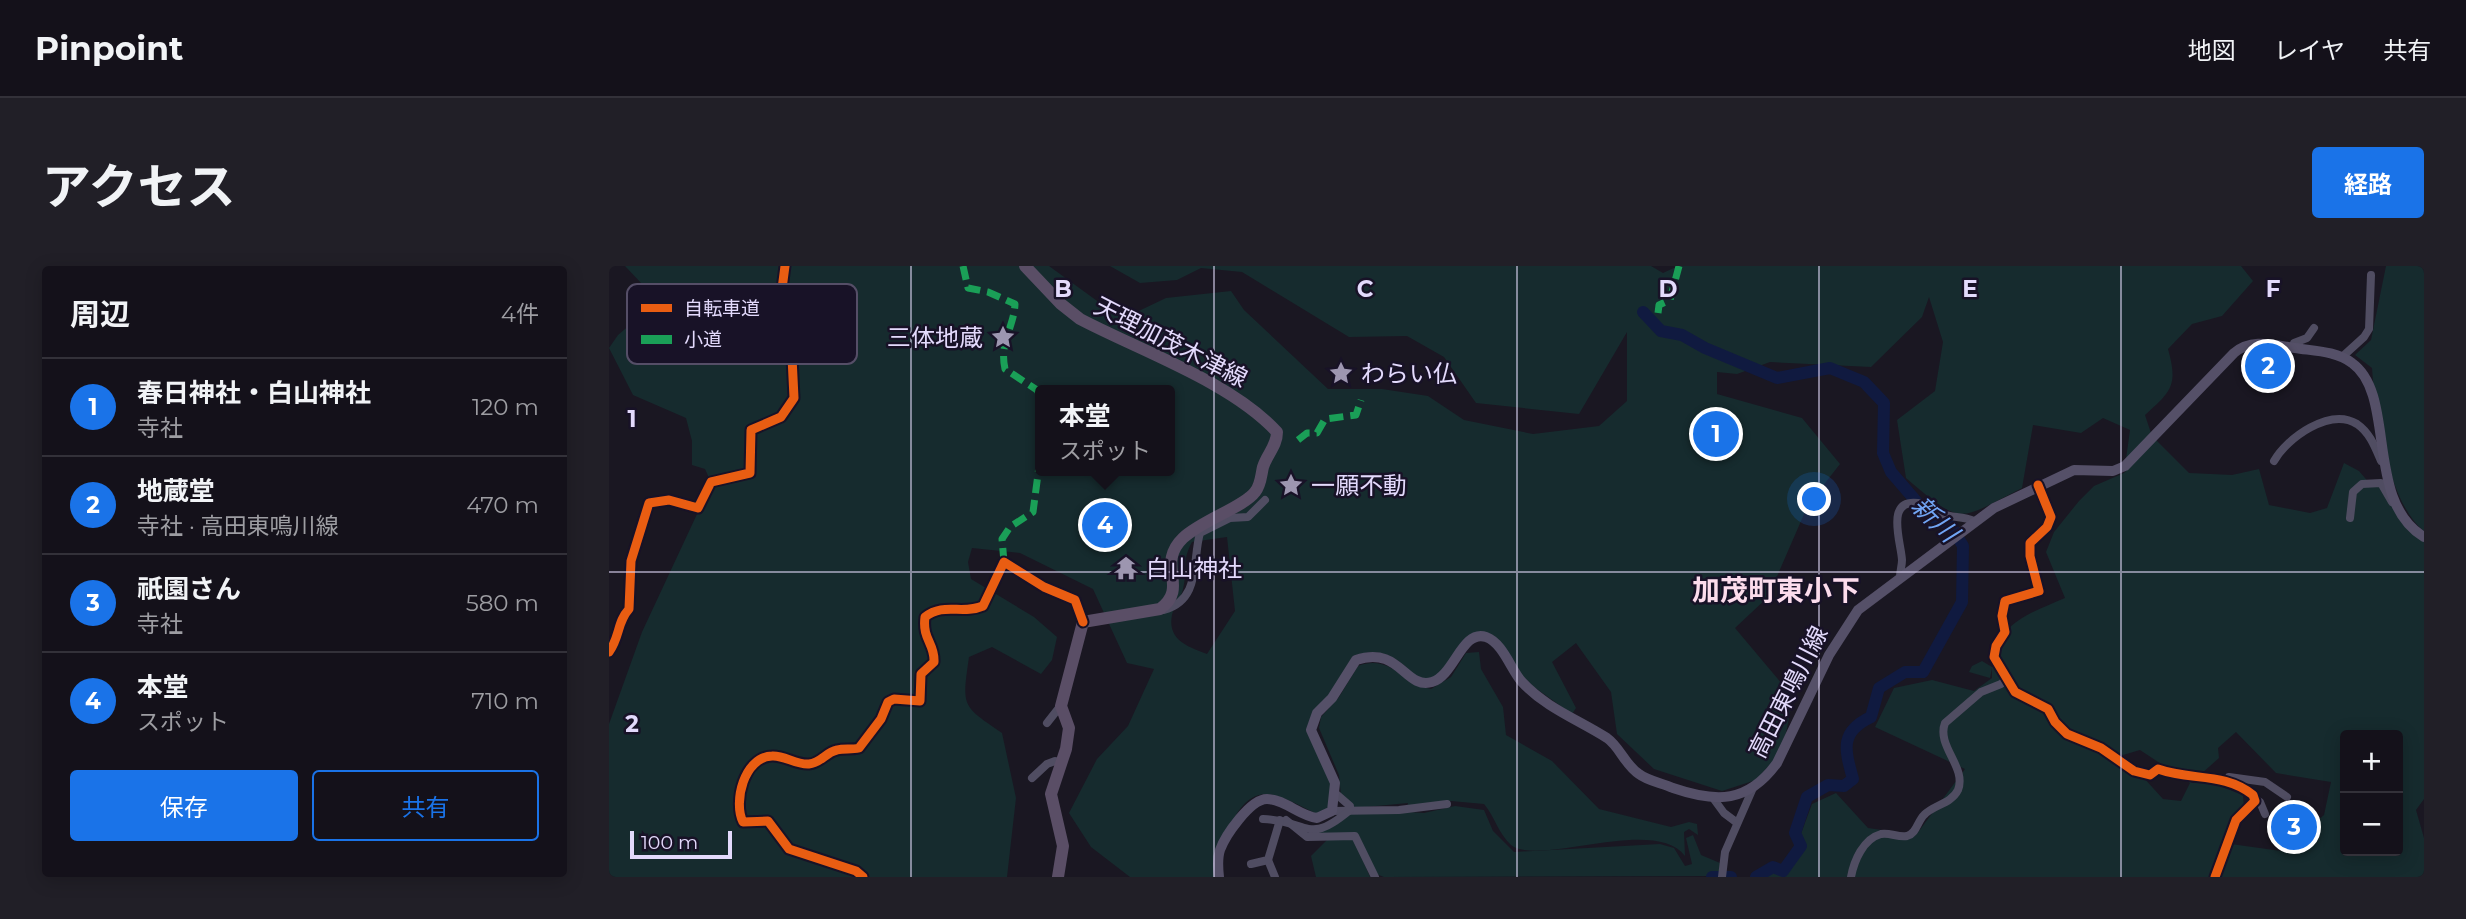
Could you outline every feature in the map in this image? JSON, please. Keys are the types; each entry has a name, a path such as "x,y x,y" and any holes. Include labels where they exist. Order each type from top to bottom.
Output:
{"main road":[{"name":"天理加茂木津線","path":"1025,266 1061,304 1080,319 1221,388 1245,403 1277,432 1277,442 1263,466 1257,490 1247,501 1207,520 1173,551 1170,561 1174,593 1170,602 1160,609"},
{"name":"高田東鳴川線","path":"1332,811 1335,793 1331,768 1311,730 1317,713 1332,698 1356,660 1368,656 1385,657 1419,682 1433,682 1448,671 1469,640 1478,637 1486,637 1495,644 1531,691 1565,715 1608,739 1639,774 1681,790 1713,797 1735,796 1753,788 1777,763 1847,624 1857,610 1954,535 2038,485 2080,468 2113,471 2125,466 2228,359 2245,345 2293,348 2342,357"},
{"path":"2342,357 2356,366 2374,398 2383,463 2403,513 2411,527 2424,537"},
{"path":"1058,877 1063,846 1051,794 1062,764 1069,727 1061,713 1062,704 1083,622 1088,619 1160,609"},
{"path":"1219,877 1218,864 1225,840 1231,829 1257,802 1267,799 1317,818 1332,811"}],"street":[{"path":"783,284 785,266"},
{"path":"2342,357 2364,337 2371,322 2371,275"},
{"path":"2293,348 2294,343 2307,338 2314,328"},
{"path":"609,652 618,635 619,620 629,609 631,561 649,503 670,500 698,508 711,482 750,473 751,430 781,417 795,398 793,364"},
{"path":"2274,461 2282,447 2297,433 2343,419 2356,424 2370,437 2383,463"},
{"path":"2350,519 2353,492 2362,484 2372,481 2381,482 2396,511 2403,513"},
{"path":"2038,485 2051,517 2047,527 2030,543 2030,556 2039,591 2007,599 2001,616 2005,632 1996,646 1994,657 2015,692 2048,709 2055,722 2067,734 2101,748 2134,771 2150,775 2158,769 2190,778 2265,782 2287,797"},
{"path":"1160,609 1166,611 1180,601 1194,583 1200,533 1230,518 1248,517 1265,500"},
{"path":"1899,577 1902,561 1897,514 1910,504 1920,503 1947,516 1966,517 1974,521"},
{"path":"863,877 856,871 789,849 768,821 743,822 739,810 746,773 756,762 771,756 806,764 819,762 838,750 859,748 881,719 888,702 894,699 920,701 921,674 934,662 935,654 924,636 925,617 934,610 951,607 975,609 983,606 1004,562 1044,587 1075,600 1083,622"},
{"path":"1851,877 1857,856 1872,839 1881,834 1906,837 1913,833 1925,813 1951,799 1958,791 1959,774 1943,735 1945,723 1981,692 2005,679"},
{"path":"1047,723 1062,704"},
{"path":"1032,778 1047,764 1055,761 1062,764"},
{"path":"2219,778 2243,787 2260,802 2265,814"},
{"path":"1722,877 1736,822 1753,788"},
{"path":"1335,793 1350,806 1350,810"},
{"path":"1713,797 1724,813 1736,822"},
{"path":"2215,877 2232,829 2254,798"},
{"path":"1332,811 1419,809 1447,804"},
{"path":"1263,819 1283,820 1310,830 1320,830 1337,822 1350,810"},
{"path":"1275,877 1268,860 1283,820"},
{"path":"1283,820 1307,837 1355,836 1375,877"},
{"path":"1251,864 1268,860"}],"green space":[{"path":"625,266 783,266 780,284 642,284"},
{"path":"790,266 1049,266 1122,319 1166,298 1231,291 1244,310 1328,389 1382,389 1428,396 1464,420 1533,434 1599,426 1627,401 1627,332 1579,414 1476,403 1444,357 1407,336 1349,337 1242,272 1201,268 1177,280 1140,283 1110,266 1651,266 1663,273 1678,266 2241,266 2253,281 2222,316 2192,324 2168,349 2172,371 2170,386 2161,400 2145,415 2151,433 2126,459 2130,430 2103,418 2081,433 2033,425 2022,488 1984,507 1961,514 1939,505 1906,478 1897,420 1935,391 1943,342 1929,297 1922,317 1871,367 1770,362 1737,374 1717,372 1717,394 1802,418 1840,464 1808,505 1768,597 1735,628 1793,697 1786,733 1773,761 1756,780 1722,791 1654,769 1617,734 1611,692 1576,643 1552,662 1576,708 1572,714 1534,687 1477,632 1464,641 1445,669 1432,678 1416,676 1383,653 1369,652 1353,656 1329,696 1313,711 1306,730 1331,784 1328,808 1317,814 1278,796 1266,794 1255,797 1245,804 1230,827 1214,877 1130,877 1091,847 1069,813 1097,759 1128,726 1154,669 1127,663 1093,589 1020,553 972,548 968,562 971,579 1034,617 1057,637 1052,660 1041,674 992,647 969,657 965,686 967,703 1002,733 1016,798 1007,877 609,877 609,724 642,632 698,512 714,486 752,477 756,468 754,433 778,422 800,395 796,364 857,364 857,284 787,284","holes":["1227,537 1235,611 1207,654 1186,645 1176,636 1171,624 1172,615 1183,589 1187,555 1192,542"]},
{"path":"2386,266 2424,266 2424,531 2401,500 2393,479 2380,432 2372,368 2355,355 2371,340"},
{"path":"627,327 627,364 789,364 792,393 777,415 761,419 748,429 746,441 749,471 710,480 705,469 692,465 692,441 686,418 633,395 609,348"},
{"path":"2156,440 2189,473 2232,475 2259,469 2269,505 2310,513 2327,508 2344,463 2359,471 2371,485 2386,486 2424,540 2424,799 2416,810 2424,838 2424,877 2218,877 2231,844 2281,851 2324,815 2331,782 2276,773 2236,732 2218,748 2219,758 2191,783 2212,783 2243,795 2244,809 2212,877 1760,877 1767,868 1786,874 1812,804 1836,793 1868,828 1916,835 1965,769 1875,727 1894,688 1932,680 1974,691 1992,678 1992,668 1990,678 1969,672 1972,666 1982,661 1992,667 2000,640 2017,622 2065,598 2046,552 2054,532 2094,486 2124,473","holes":["2140,750 2190,783 2181,801 2163,799 2123,755"]},
{"path":"1479,652 1481,669 1503,707 1506,735 1552,761 1599,809 1671,827 1689,822 1697,824 1698,835 1689,829 1684,832 1685,856 1670,845 1649,840 1525,850 1511,845 1484,804 1451,801 1407,807 1408,803 1355,808 1341,796 1339,775 1319,728 1321,717 1339,697 1358,666 1369,663 1388,666 1431,689 1451,677 1466,653"},
{"path":"1455,806 1484,810 1493,831 1514,852 1660,844 1674,848 1685,866 1692,864 1686,838 1693,835 1701,855 1720,863 1719,876 1384,877 1376,874 1360,838 1304,833 1326,830 1350,813 1379,810 1424,813"},
{"path":"1354,839 1370,877 1316,877 1311,856 1327,840"}],"waterway":[{"name":"新川","path":"1643,312 1661,331 1682,335 1705,348 1777,378 1830,368 1864,382 1884,403 1883,453 1891,472 1928,515 1951,526 1963,546 1962,602 1923,672 1905,672 1879,688 1871,717 1849,736 1847,751 1853,779 1844,786 1828,785 1807,797 1795,833 1801,846 1783,871 1773,867 1756,877"},
{"name":"新川","path":"1712,877 1731,877"}],"marked path":[{"path":"963,266 968,288 988,292 1015,304 1005,343 1005,369 1035,389"},
{"path":"1658,313 1659,305 1670,300 1679,266"},
{"path":"1298,440 1307,433 1317,433 1325,419 1356,415 1361,400"},
{"path":"1004,562 1002,539 1010,527 1033,512 1038,476"}],"cycle path":[{"path":"783,284 785,266"},
{"path":"609,652 622,619 629,609 631,561 649,503 669,500 698,508 711,482 750,473 751,430 781,417 794,398 792,364"},
{"path":"2038,485 2051,517 2047,527 2030,543 2030,556 2039,591 2005,601 2002,616 2005,632 1996,646 1994,657 2015,692 2048,709 2055,722 2067,734 2101,748 2134,771 2150,775 2158,769 2219,780 2253,795 2255,801 2236,820 2215,877"},
{"path":"863,877 856,871 789,849 768,821 743,822 740,793 754,764 762,758 772,756 809,764 833,751 859,748 881,719 888,702 894,699 920,701 921,674 934,662 933,650 925,631 925,617 939,610 983,606 1004,562 1044,587 1075,600 1083,622"}],"place":[{"name":"三体地蔵","path":"1003,337"},
{"name":"地蔵堂","path":"2268,366"},
{"name":"わらい仏","path":"1341,373"},
{"name":"春日神社・白山神社","path":"1716,434"},
{"name":"一願不動","path":"1291,485"},
{"name":"本堂","path":"1105,525"},
{"name":"白山神社","path":"1126,568"},
{"name":"祇園さん","path":"2294,827"}],"district":[{"name":"加茂町東小下","path":"1776,590"}]}
